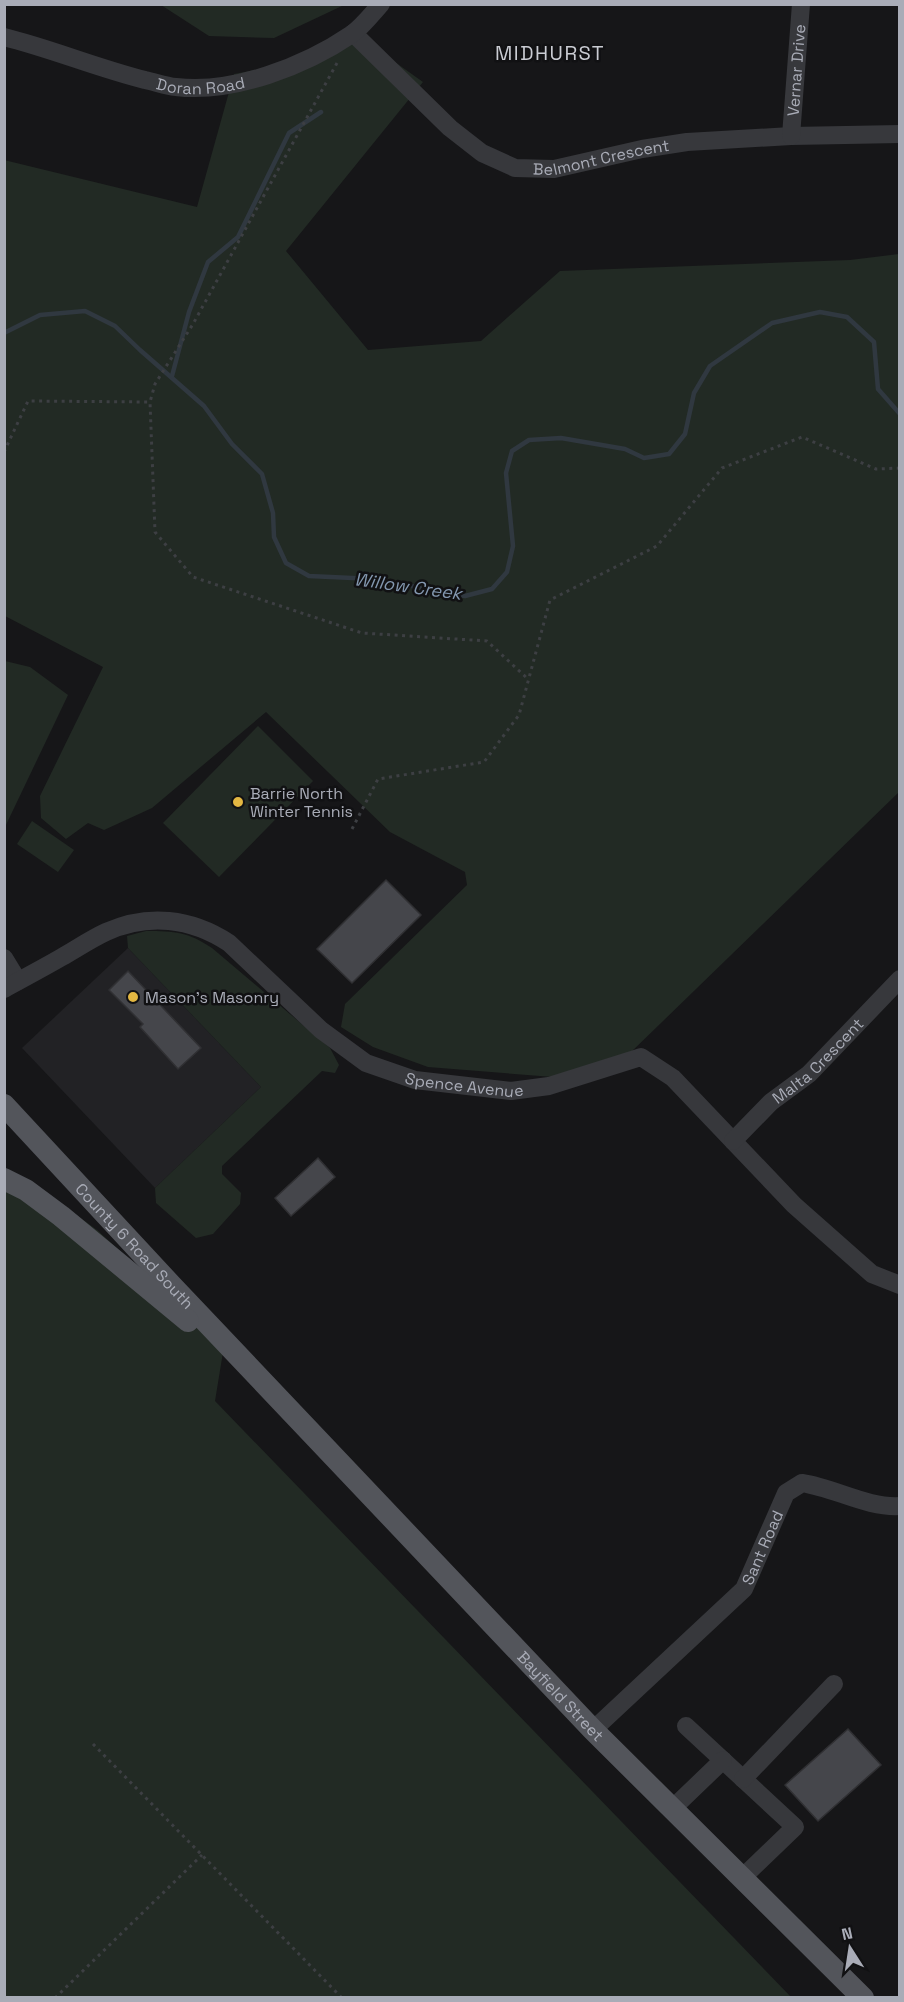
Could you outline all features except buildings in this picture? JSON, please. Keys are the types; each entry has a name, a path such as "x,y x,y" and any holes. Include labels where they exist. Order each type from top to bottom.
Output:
{"main road":[{"name":"County 6 Road South","path":"4,1105 267,1386"},
{"path":"4,1179 27,1190 61,1216 267,1386"},
{"name":"Bayfield Street","path":"267,1386 592,1730 863,1998"}],"street":[{"name":"Doran Road","path":"4,37 175,87 210,87 247,82 280,71 353,33 381,4"},
{"name":"Vernar Drive","path":"791,136 801,4"},
{"name":"Belmont Crescent","path":"353,33 450,128 482,153 515,168 554,169 642,149 687,142 791,136 900,134"},
{"name":"Spence Avenue","path":"11,985 105,932 126,924 148,920 191,923 213,932 229,943 321,1030 366,1063 415,1080 511,1091 549,1086 641,1057 673,1078 794,1205 872,1274 900,1285"},
{"path":"4,958 11,985"},
{"name":"Malta Crescent","path":"734,1141 771,1102 809,1074 900,979"},
{"name":"Sant Road","path":"592,1730 744,1589 786,1493 802,1483 819,1485 885,1507 900,1506"},
{"path":"743,1779 834,1683"},
{"path":"686,1726 795,1827 742,1878"},
{"path":"672,1809 723,1760"}],"path":[{"path":"353,33 193,324 155,384 150,402 155,532 193,577 362,633 486,641 529,680"},
{"path":"4,452 28,401 150,402"},
{"path":"351,829 378,779 484,762 519,716 550,600 657,546 722,468 802,437 876,469 900,468"},
{"path":"93,1744 342,1998"},
{"path":"55,1998 202,1855"}],"shaded area":[{"path":"161,5 344,5 274,38 209,36"},
{"path":"354,33 423,82 286,251 368,350 481,341 560,271 850,260 899,254 899,792 628,1055 553,1077 428,1067 373,1047 341,1027 345,1004 467,885 465,872 390,832 266,712 152,808 104,830 88,823 66,839 41,818 40,796 103,667 5,616 4,160 197,207 234,74 276,66"},
{"path":"5,661 30,667 68,695 5,827"},
{"name":"Barrie North Winter Tennis","path":"258,726 313,781 219,877 163,823"},
{"path":"32,821 74,850 58,872 17,844"},
{"path":"146,931 181,933 212,948 330,1048 339,1065 335,1073 322,1071 222,1166 222,1174 241,1193 240,1204 213,1234 196,1238 156,1203 155,1188 261,1087 128,948 127,936"},
{"path":"128,948 261,1087 155,1188 22,1048"},
{"path":"5,1189 48,1194 97,1230 224,1346 215,1401 791,1997 5,1998"}],"waterway":[{"path":"172,376 189,312 208,262 238,237 289,133 321,112"},
{"name":"Willow Creek","path":"4,333 40,315 85,311 115,326 204,406 232,444 262,474 273,513 274,537 286,563 309,576 374,579 465,596 492,589 507,572 513,546 506,473 512,451 529,440 561,438 625,449 644,458 669,454 685,434 694,393 710,366 772,323 820,312 847,317 874,342 878,389 900,414"}],"place":[{"name":"Barrie North Winter Tennis","path":"238,802"},
{"name":"Mason's Masonry","path":"133,997"}],"district":[{"name":"MIDHURST","path":"550,53"}]}
